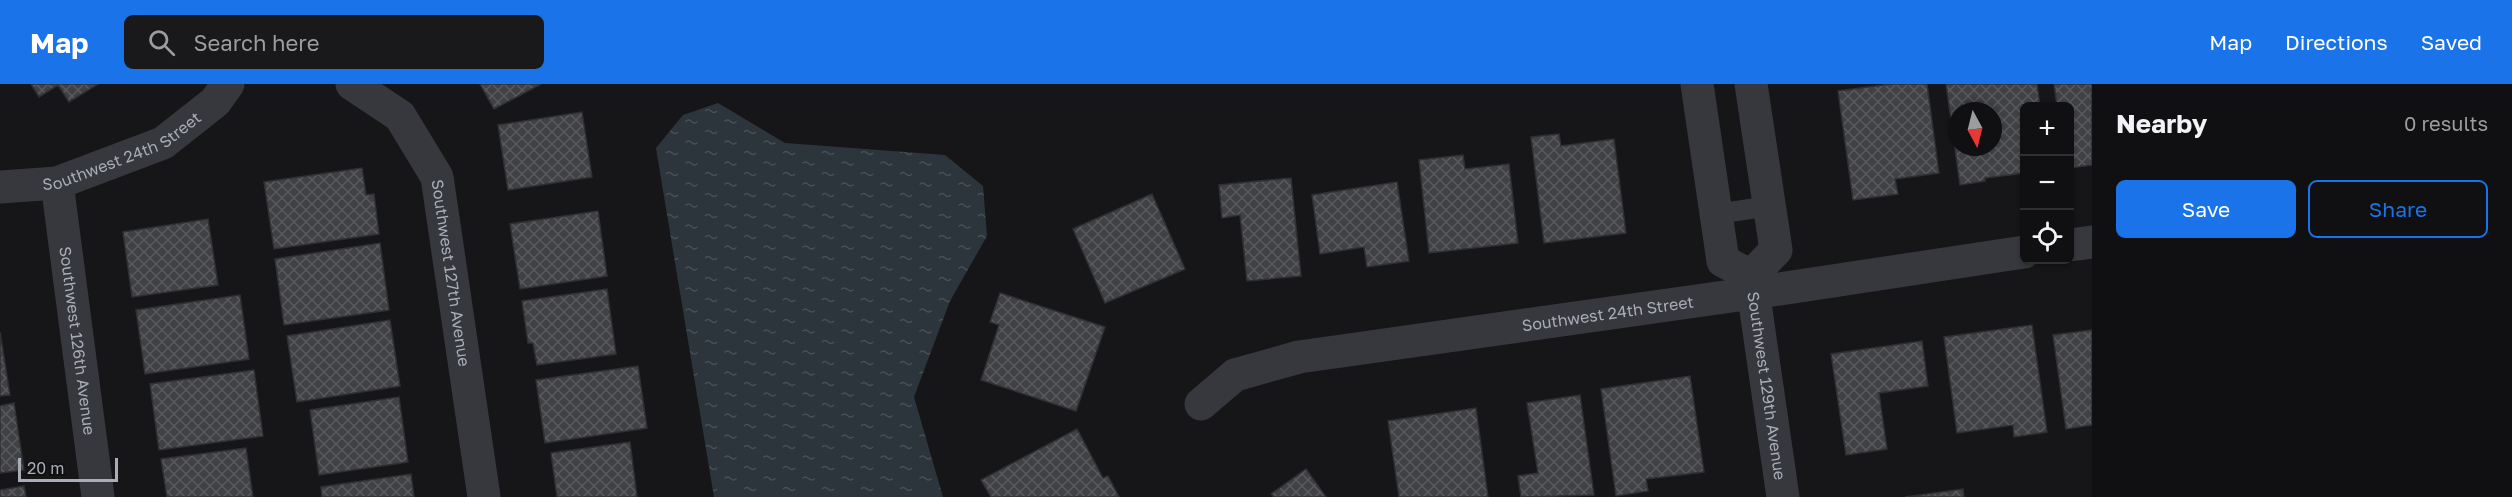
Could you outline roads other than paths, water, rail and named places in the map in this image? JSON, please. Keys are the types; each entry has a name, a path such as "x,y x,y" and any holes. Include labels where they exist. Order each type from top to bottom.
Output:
{"street":[{"name":"Southwest 24th Street","path":"0,187 57,183 163,143 215,102 228,84"},
{"name":"Southwest 127th Avenue","path":"352,84 400,116 436,177 484,497"},
{"name":"Southwest 129th Avenue","path":"1697,84 1724,261 1752,285 1783,497"},
{"name":"Southwest 129th Avenue","path":"1751,84 1776,250 1752,285"},
{"name":"Southwest 126th Avenue","path":"57,183 98,497"},
{"path":"2074,244 2092,242"},
{"name":"Southwest 24th Street","path":"1201,404 1235,375 1299,357 1752,285 2020,253"}],"lane":[{"path":"1717,213 1769,206"}],"water":[{"path":"718,103 785,143 945,155 983,186 987,236 950,301 914,397 943,497 714,497 656,148 683,115"}]}
